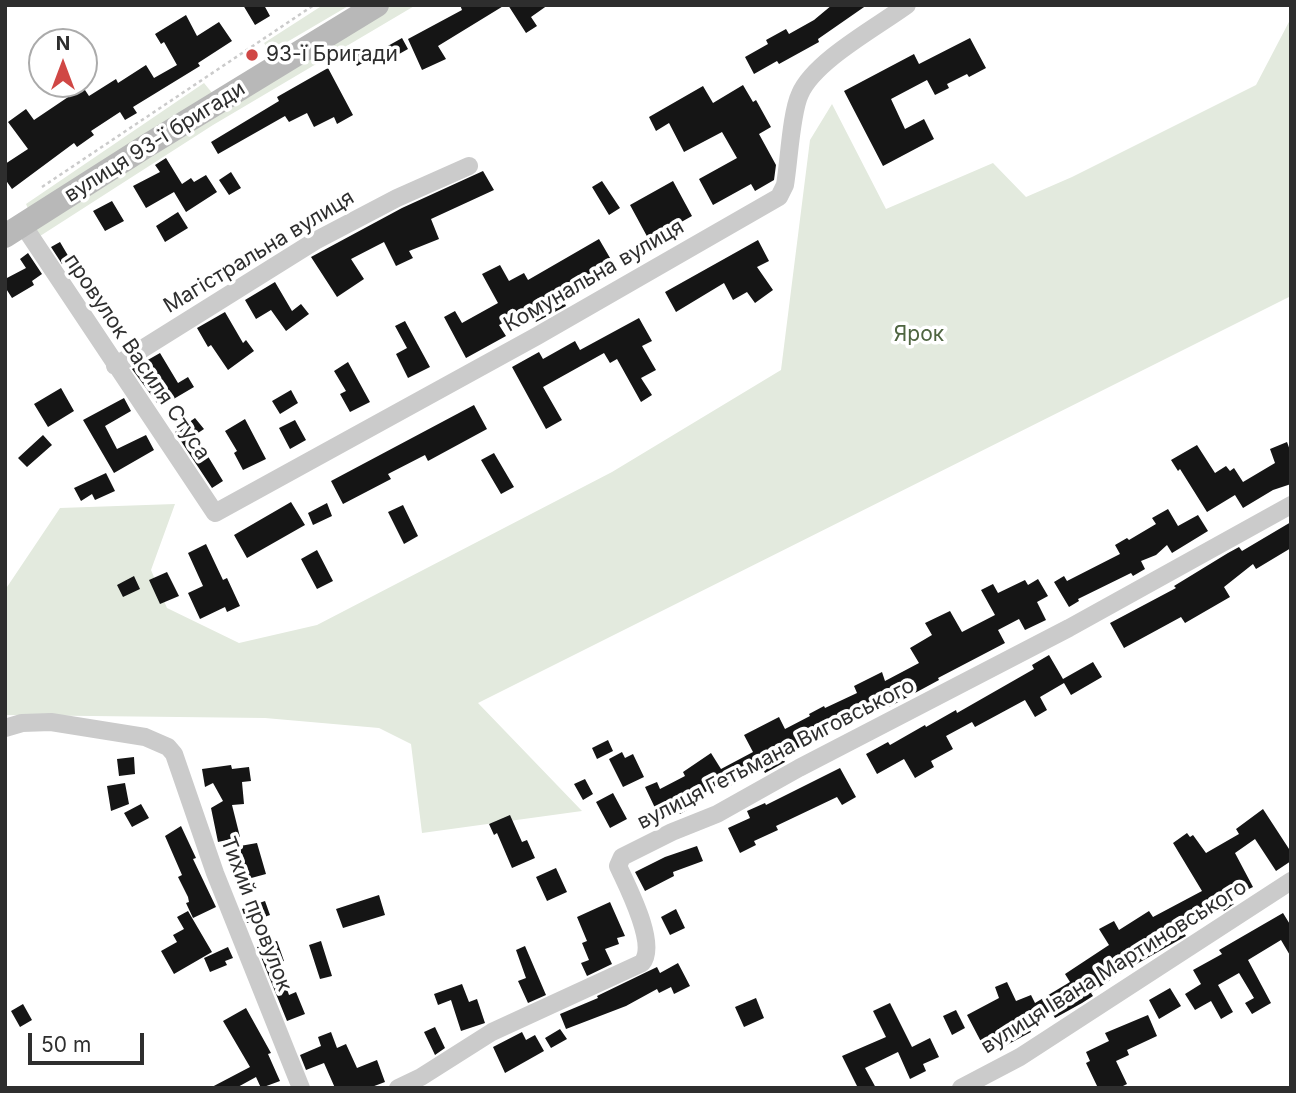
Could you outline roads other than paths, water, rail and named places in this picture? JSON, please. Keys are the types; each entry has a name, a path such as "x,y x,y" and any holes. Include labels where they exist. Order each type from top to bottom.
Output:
{"main road":[{"name":"вулиця 93-ї бригади","path":"14,231 148,145 377,5"}],"street":[{"name":"Комунальна вулиця","path":"215,513 537,336 779,197 785,185 798,97 806,82 824,63 907,5"},
{"name":"Магістральна вулиця","path":"115,366 315,241 397,198 468,166"},
{"name":"провулок Василя Стуса","path":"14,231 115,366 215,513"},
{"name":"вулиця Гетьмана Виговського","path":"398,1088 421,1077 492,1032 642,963 646,958 647,944 618,866 622,857 672,832 717,814 799,768 1069,628 1291,505"},
{"name":"Тихий провулок","path":"5,727 22,723 51,722 145,737 168,747 174,754 220,886 300,1088"},
{"name":"вулиця Івана Мартиновського","path":"961,1088 1020,1057 1291,881"}],"place":[{"name":"93-ї Бригади","path":"252,55"}],"park label":[{"name":"Ярок","path":"919,335"}]}
